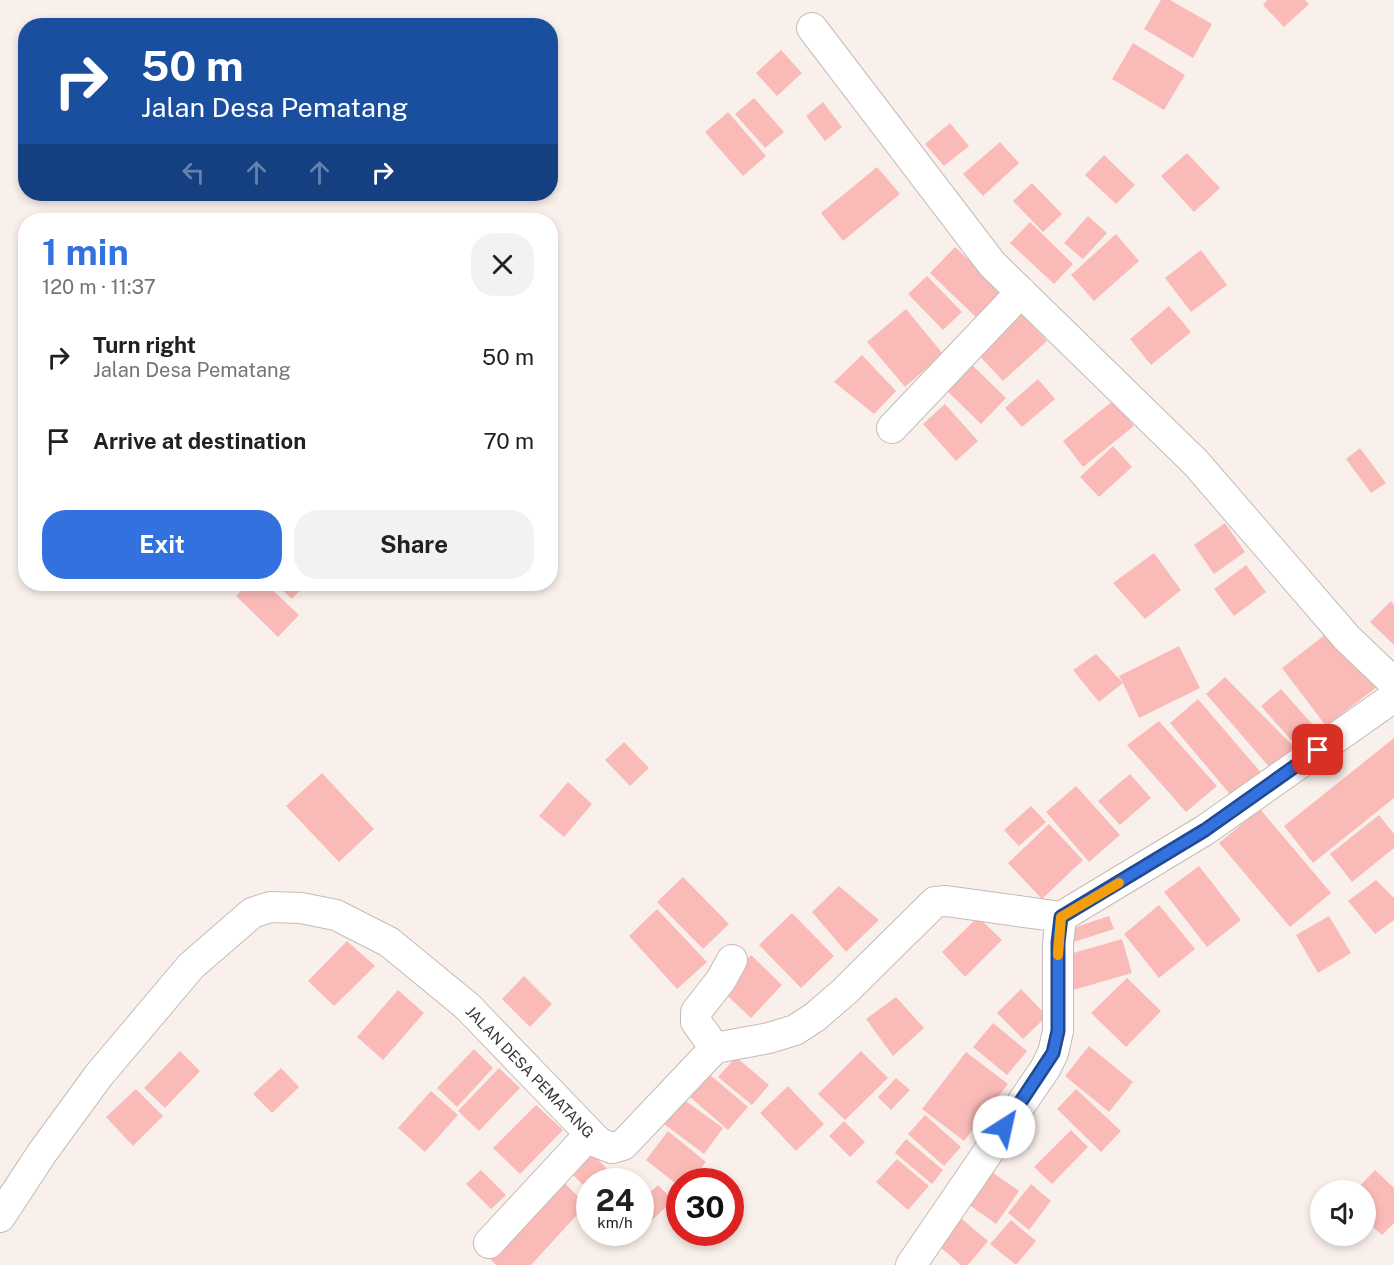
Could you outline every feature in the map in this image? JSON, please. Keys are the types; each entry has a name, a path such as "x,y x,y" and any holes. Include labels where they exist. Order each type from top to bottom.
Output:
{"street":[{"path":"812,28 992,264 1196,463 1289,568 1347,638 1394,683"},
{"path":"892,428 1021,292"},
{"path":"732,960 722,980 696,1012 696,1022 715,1048 769,1038 795,1030 815,1017 845,991 935,902 946,901 1061,917 1205,830 1394,697"},
{"name":"JALAN DESA PEMATANG","path":"0,1217 42,1153 99,1075 191,966 252,913 270,907 301,908 336,915 389,942 467,1006 599,1143 612,1149 623,1145 715,1048"},
{"path":"911,1265 1045,1069 1053,1053 1058,1031 1058,943 1061,917"},
{"path":"489,1243 590,1134"}],"building":[{"path":"1161,0 1170,0 1212,24 1193,58 1144,29"},
{"path":"1267,0 1305,0 1309,4 1284,27 1263,5"},
{"path":"1133,43 1185,75 1164,110 1112,79"},
{"path":"781,50 802,73 777,96 756,73"},
{"path":"754,98 784,132 765,148 735,114"},
{"path":"823,102 842,127 825,141 806,116"},
{"path":"728,112 766,156 743,176 705,132"},
{"path":"950,123 969,146 944,166 925,144"},
{"path":"1000,142 1019,163 983,196 963,174"},
{"path":"1187,153 1220,188 1194,212 1161,176"},
{"path":"1104,155 1135,185 1116,204 1085,175"},
{"path":"877,167 900,194 843,241 821,213"},
{"path":"1032,183 1062,214 1043,232 1013,201"},
{"path":"1088,216 1107,233 1083,259 1064,243"},
{"path":"1030,222 1073,264 1054,284 1010,243"},
{"path":"1116,234 1139,261 1094,301 1071,275"},
{"path":"955,247 1007,296 981,322 930,273"},
{"path":"1201,250 1227,285 1191,312 1165,278"},
{"path":"927,276 962,312 943,330 908,294"},
{"path":"1169,306 1191,332 1151,365 1130,339"},
{"path":"1015,307 1047,341 1003,381 972,348"},
{"path":"906,309 943,354 905,387 867,342"},
{"path":"862,355 896,391 874,414 834,382"},
{"path":"968,361 1006,398 981,424 943,387"},
{"path":"1038,379 1055,399 1022,427 1005,408"},
{"path":"1114,400 1134,426 1083,467 1063,441"},
{"path":"945,404 978,441 956,461 923,424"},
{"path":"1113,446 1132,467 1099,497 1080,477"},
{"path":"1360,448 1386,483 1371,493 1346,459"},
{"path":"1225,523 1245,552 1214,574 1194,545"},
{"path":"1154,553 1181,590 1145,619 1113,583"},
{"path":"1246,565 1266,592 1234,616 1214,589"},
{"path":"241,591 273,591 299,615 278,637 236,596"},
{"path":"283,591 299,591 292,599"},
{"path":"1391,601 1394,605 1394,645 1370,622"},
{"path":"1330,631 1377,687 1326,726 1282,668"},
{"path":"1179,646 1200,688 1139,718 1119,676"},
{"path":"1096,654 1123,683 1099,702 1073,670"},
{"path":"1225,677 1296,749 1271,769 1206,694"},
{"path":"1281,689 1312,724 1292,741 1261,706"},
{"path":"1198,699 1263,775 1234,799 1170,723"},
{"path":"1159,721 1217,786 1186,812 1127,745"},
{"path":"1394,738 1394,798 1313,863 1284,826"},
{"path":"624,742 649,768 630,786 605,760"},
{"path":"322,773 374,829 339,862 286,806"},
{"path":"1130,774 1151,798 1120,825 1098,801"},
{"path":"568,782 592,804 564,837 539,816"},
{"path":"1076,786 1120,835 1089,862 1046,812"},
{"path":"1031,806 1046,822 1019,846 1004,830"},
{"path":"1260,809 1331,893 1290,927 1219,843"},
{"path":"1379,815 1394,834 1394,848 1352,882 1330,854"},
{"path":"1049,824 1083,860 1042,899 1008,863"},
{"path":"1199,866 1241,920 1207,947 1164,892"},
{"path":"683,877 729,924 703,949 657,902"},
{"path":"1376,880 1394,898 1394,920 1375,934 1348,901"},
{"path":"839,886 879,920 846,952 812,912"},
{"path":"1159,905 1195,949 1159,978 1124,934"},
{"path":"657,909 707,962 677,989 629,936"},
{"path":"792,913 834,956 801,988 759,945"},
{"path":"1109,916 1114,929 1074,942 1070,929"},
{"path":"1329,916 1351,953 1318,973 1296,935"},
{"path":"978,917 1002,940 965,977 942,952"},
{"path":"1122,939 1132,973 1073,990 1063,956"},
{"path":"347,941 375,966 334,1006 308,981"},
{"path":"751,955 782,985 751,1018 719,988"},
{"path":"524,976 552,1004 530,1027 502,999"},
{"path":"1127,978 1161,1011 1126,1047 1091,1013"},
{"path":"1021,989 1047,1016 1023,1039 997,1013"},
{"path":"398,990 424,1013 383,1060 357,1037"},
{"path":"896,997 924,1028 893,1056 866,1019"},
{"path":"993,1023 1027,1051 1007,1075 973,1047"},
{"path":"1089,1046 1133,1082 1109,1112 1065,1076"},
{"path":"474,1049 493,1068 457,1107 437,1088"},
{"path":"180,1051 200,1071 165,1108 144,1088"},
{"path":"861,1051 888,1078 845,1120 818,1094"},
{"path":"966,1052 1008,1084 964,1141 922,1109"},
{"path":"736,1057 769,1085 752,1105 718,1077"},
{"path":"281,1068 299,1087 272,1113 253,1094"},
{"path":"499,1068 520,1088 479,1131 458,1111"},
{"path":"709,1074 748,1107 728,1130 690,1097"},
{"path":"896,1078 910,1090 891,1110 878,1097"},
{"path":"788,1086 824,1124 796,1151 760,1113"},
{"path":"136,1089 163,1116 133,1146 106,1117"},
{"path":"1076,1089 1121,1131 1101,1152 1057,1109"},
{"path":"431,1091 458,1115 425,1152 398,1128"},
{"path":"683,1099 723,1128 704,1154 664,1124"},
{"path":"536,1105 563,1130 520,1174 493,1148"},
{"path":"925,1115 961,1147 944,1166 908,1134"},
{"path":"844,1121 865,1142 850,1157 829,1136"},
{"path":"1071,1130 1088,1147 1052,1184 1034,1167"},
{"path":"668,1131 706,1162 701,1168 666,1168 666,1176 646,1160"},
{"path":"906,1139 943,1170 932,1184 895,1153"},
{"path":"586,1147 606,1168 576,1168 576,1178 565,1167"},
{"path":"897,1159 929,1186 908,1210 876,1182"},
{"path":"985,1167 1019,1191 996,1224 961,1199"},
{"path":"481,1170 506,1195 491,1209 466,1184"},
{"path":"1375,1170 1394,1188 1394,1223 1382,1235 1376,1230 1376,1180 1365,1180"},
{"path":"560,1178 576,1195 576,1216 531,1265 496,1265 486,1254"},
{"path":"1031,1184 1051,1201 1029,1230 1008,1213"},
{"path":"658,1185 666,1193 666,1207 654,1218 654,1189"},
{"path":"962,1219 988,1241 968,1265 961,1265 939,1246"},
{"path":"1011,1220 1036,1241 1016,1265 990,1244"}],"slow traffic":[{"path":"1058,955 1061,917 1119,883"}],"route":[{"path":"1004,1127 1045,1069 1053,1053 1058,1031 1058,943 1061,917 1205,830 1318,750"}]}
